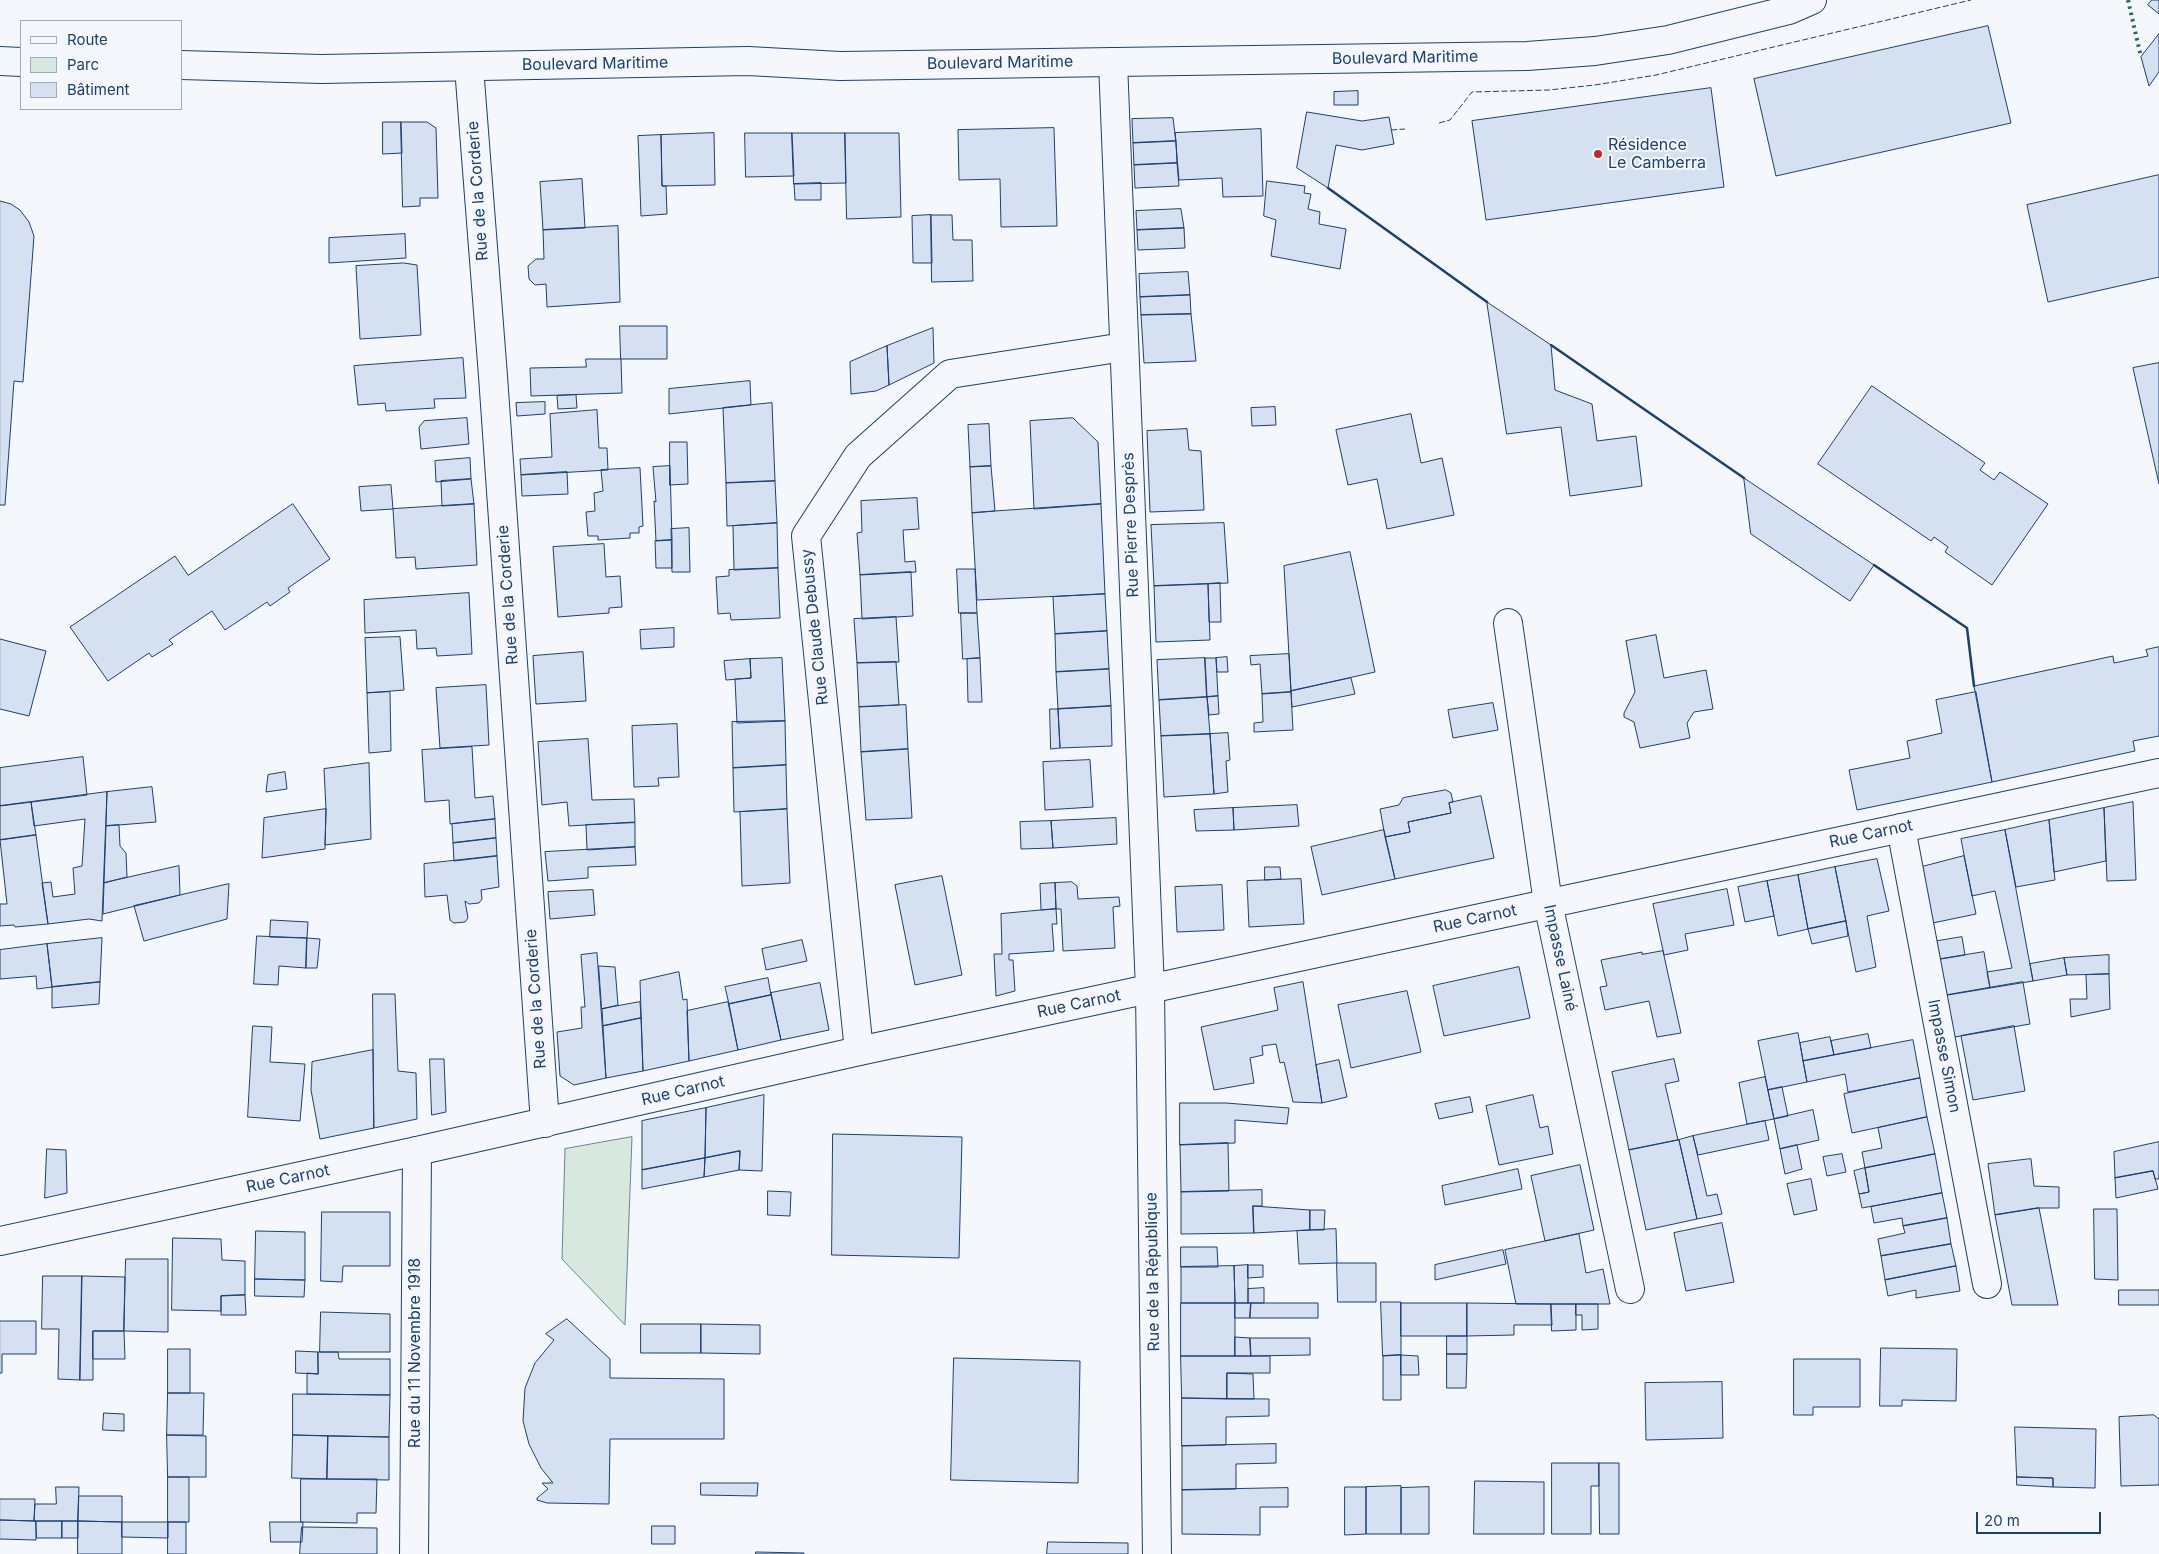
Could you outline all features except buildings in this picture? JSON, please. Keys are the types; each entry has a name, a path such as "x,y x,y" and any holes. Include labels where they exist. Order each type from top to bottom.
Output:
{"street":[{"name":"Boulevard Maritime","path":"182,65 321,69 748,61 840,66 1527,56 1595,51 1668,40 1789,10 1812,0"},
{"path":"0,61 20,62"},
{"name":"Rue Pierre Desprès","path":"1114,62 1150,989"},
{"name":"Rue de la Corderie","path":"468,67 493,376 545,1123"},
{"name":"Rue Claude Debussy","path":"859,1051 806,536 858,456 950,374 1124,348"},
{"name":"Impasse Lainé","path":"1508,623 1548,903 1630,1289"},
{"name":"Rue Carnot","path":"0,1241 545,1123 859,1051 2159,773"},
{"name":"Impasse Simon","path":"1902,828 1987,1284"},
{"name":"Rue de la République","path":"1150,989 1157,1554"},
{"name":"Rue du 11 Novembre 1918","path":"414,1554 417,1151"}],"green space":[{"path":"632,1137 625,1325 562,1259 565,1149"}],"hedge":[{"path":"2128,0 2141,57"}],"fence":[{"path":"1439,123 1450,120 1472,92 1549,90 1656,75 1971,0"},
{"path":"1391,130 1405,129"}],"wall":[{"path":"1328,188 1487,302"},
{"path":"1551,345 1744,478"},
{"path":"1874,565 1967,628 1974,686"}],"place":[{"name":"Résidence Le Camberra","path":"1598,154"}]}
